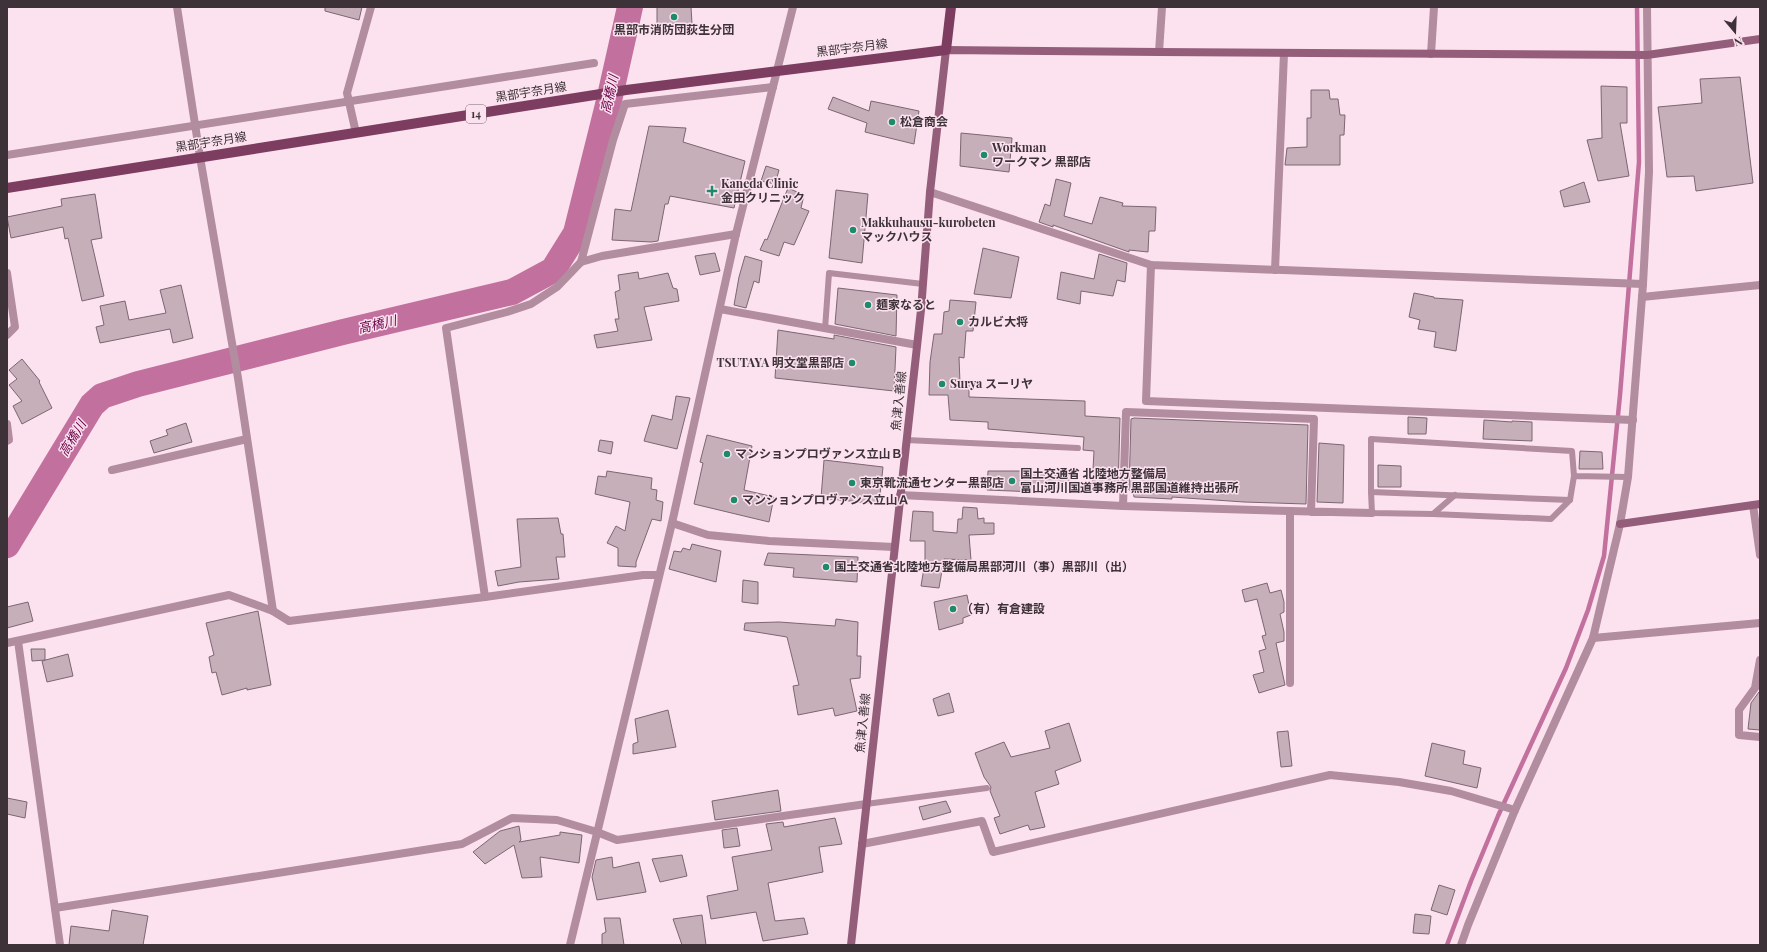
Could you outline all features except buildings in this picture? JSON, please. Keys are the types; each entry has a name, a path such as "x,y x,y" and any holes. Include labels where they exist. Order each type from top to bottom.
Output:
{"main road":[{"path":"946,50 951,7"},
{"name":"黒部宇奈月線","path":"7,188 630,90 778,70 946,50"}],"street":[{"path":"177,7 200,157 248,439 273,611"},
{"path":"356,133 347,93 371,7"},
{"path":"570,945 596,832 672,523 736,234 793,7"},
{"path":"1159,52 1162,7"},
{"path":"1431,54 1434,7"},
{"path":"1461,945 1515,810 1594,638 1620,524 1628,477 1633,420 1643,284 1649,172 1647,7"},
{"path":"946,50 1647,55 1760,39"},
{"name":"魚津入善線","path":"851,945 917,345 930,192 946,50"},
{"path":"1275,270 1284,53"},
{"path":"7,155 594,63"},
{"path":"486,597 446,328 531,304 557,287 581,262 613,140 625,104 773,87"},
{"path":"930,192 1151,265 1643,284"},
{"path":"581,262 602,256 736,234"},
{"path":"1151,265 1146,401 1633,420"},
{"path":"7,272 15,326 7,335"},
{"path":"1642,298 1760,285"},
{"path":"720,309 917,345"},
{"path":"1123,506 1126,412 1314,419 1311,512"},
{"path":"7,424 9,440 7,441"},
{"path":"112,470 248,439"},
{"path":"900,495 1123,506 1372,513"},
{"path":"1620,524 1757,504 1760,554"},
{"path":"1290,511 1290,683"},
{"path":"672,523 708,535 754,540 894,547"},
{"path":"7,643 229,595 273,611 289,621 486,597 643,575 659,575"},
{"path":"1594,638 1760,623"},
{"path":"18,641 60,945"},
{"path":"1760,660 1755,688 1739,710 1739,735 1760,737"},
{"path":"862,844 982,821 993,852 1330,775 1399,782 1451,791 1515,810"},
{"path":"55,908 462,844 512,818 557,820 617,840 866,804"}],"lane":[{"path":"826,329 829,273 923,284"},
{"path":"1371,439 1572,451 1574,476 1570,500 1551,519 1372,513 1371,492 1371,439"},
{"path":"906,440 1078,448"},
{"path":"1574,476 1628,477"},
{"path":"1371,492 1570,500"},
{"path":"1433,514 1455,496"},
{"path":"866,804 987,788"}],"waterway":[{"name":"高橋川","path":"7,545 92,405 102,396 138,384 343,332 512,292 553,270 576,233 608,105 630,7"},
{"path":"1447,945 1471,881 1498,816 1566,668 1588,610 1604,556 1620,395 1639,162 1637,7"}],"place":[{"name":"黒部市消防団荻生分団","path":"674,17"},
{"name":"松倉商会","path":"892,122"},
{"name":"Workman ワークマン 黒部店","path":"984,155"},
{"name":"Kaneda Clinic 金田クリニック","path":"712,191"},
{"name":"Makkuhausu-kurobeten マックハウス","path":"853,230"},
{"name":"麺家なると","path":"868,305"},
{"name":"カルビ大将","path":"960,322"},
{"name":"TSUTAYA 明文堂黒部店","path":"852,363"},
{"name":"Surya スーリヤ","path":"942,384"},
{"name":"マンションプロヴァンス立山Ｂ","path":"727,454"},
{"name":"国土交通省 北陸地方整備局 富山河川国道事務所 黒部国道維持出張所","path":"1012,481"},
{"name":"東京靴流通センター黒部店","path":"852,483"},
{"name":"マンションプロヴァンス立山Ａ","path":"734,500"},
{"name":"国土交通省北陸地方整備局黒部河川（事）黒部川（出）","path":"826,567"},
{"name":"（有）有倉建設","path":"953,609"}]}
